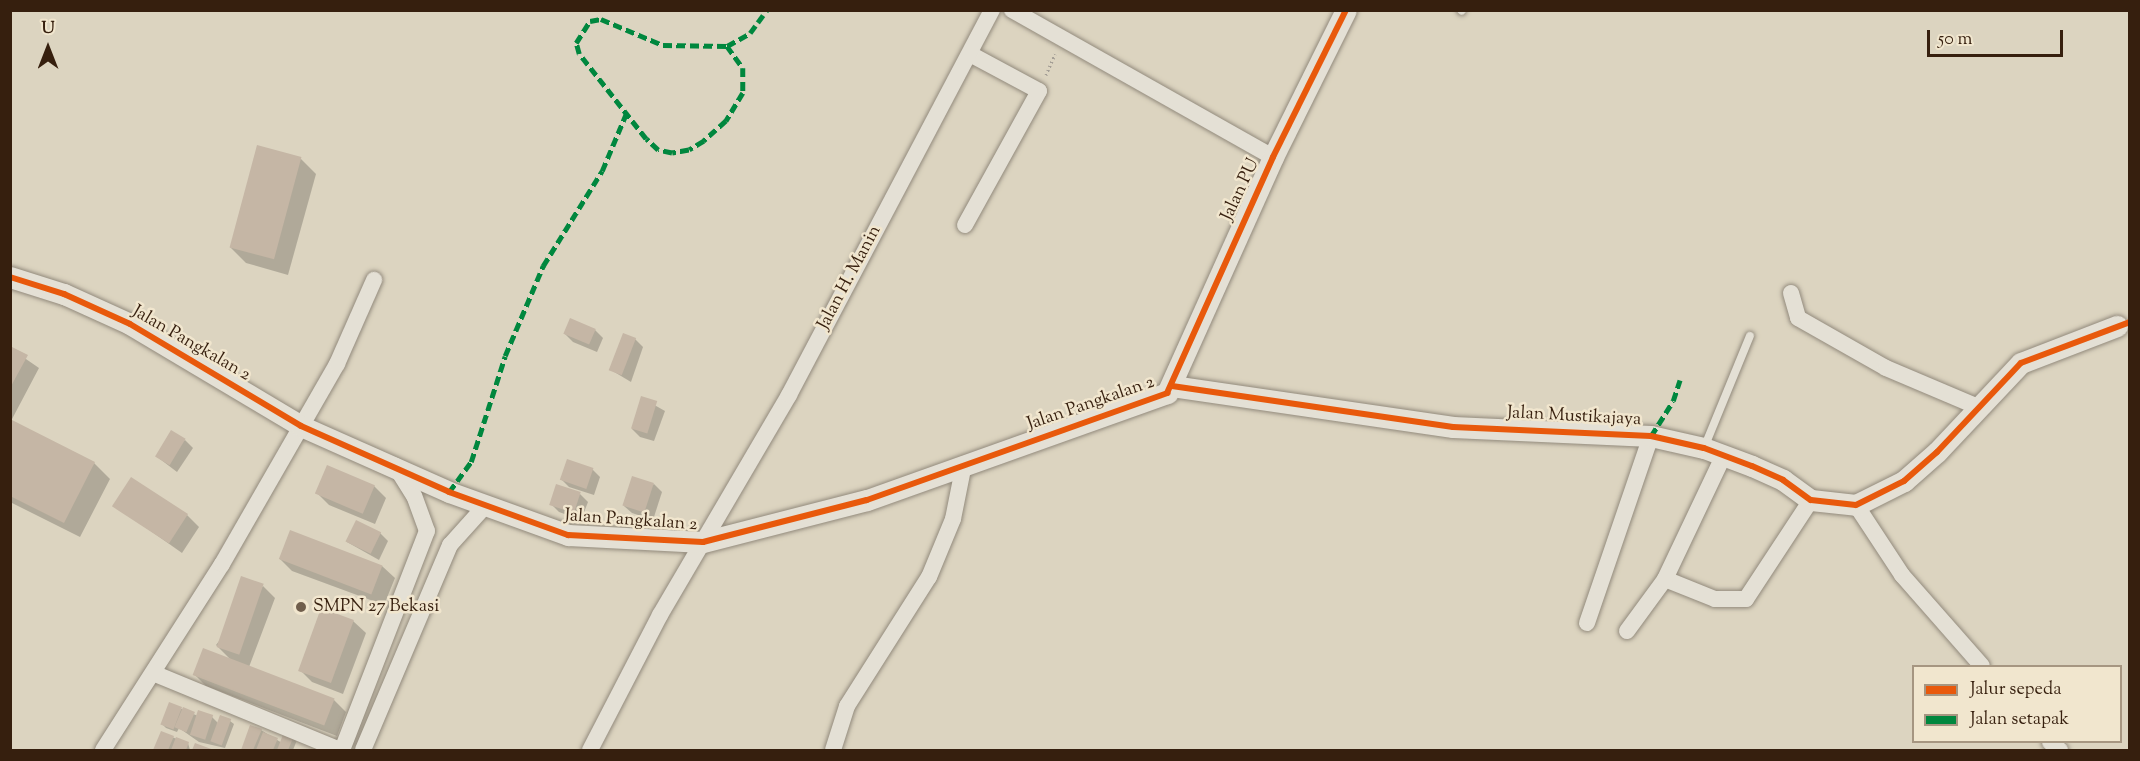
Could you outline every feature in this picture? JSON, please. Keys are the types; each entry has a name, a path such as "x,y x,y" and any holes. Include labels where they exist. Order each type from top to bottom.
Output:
{"street":[{"name":"Jalan H. Manin","path":"591,750 660,615 789,395 992,10"},
{"path":"1012,10 1273,157"},
{"name":"Jalan PU","path":"1172,386 1273,157 1346,10"},
{"path":"965,225 1039,91 970,54"},
{"name":"Jalan Pangkalan 2","path":"10,277 64,294 130,324 301,426 484,506 568,535 703,542 867,500 964,464 1153,400 1172,386"},
{"path":"105,750 222,564 337,364 374,280"},
{"path":"1791,293 1798,318 1887,368 1978,407"},
{"path":"1981,665 1927,605 1856,505 1904,481 1937,453 2021,363 2117,326"},
{"name":"Jalan Mustikajaya","path":"1172,386 1453,427 1651,436 1714,451 1783,480 1811,500 1856,505"},
{"path":"1587,623 1651,436"},
{"path":"1627,631 1665,579 1714,451"},
{"path":"833,750 848,706 923,591 953,519 964,464"},
{"path":"153,673 341,750 426,537 414,496 394,465"},
{"path":"1665,579 1715,599 1746,599 1811,500"},
{"path":"363,750 450,545 484,506"},
{"path":"426,537 450,545"}],"lane":[{"path":"1714,451 1750,336"}],"path":[{"path":"1039,91 1062,39"}],"building":[{"path":"257,145 301,157 274,259 230,247"},
{"path":"570,318 596,329 589,345 563,334"},
{"path":"623,333 636,338 622,375 609,370"},
{"path":"10,346 28,355 10,388"},
{"path":"641,396 657,401 647,433 631,429"},
{"path":"10,419 95,462 64,523 10,496"},
{"path":"171,430 186,439 170,465 155,457"},
{"path":"567,459 593,468 586,489 560,480"},
{"path":"327,465 375,485 363,514 315,494"},
{"path":"632,476 654,483 644,513 622,505"},
{"path":"131,477 188,514 169,543 112,506"},
{"path":"556,484 581,492 574,513 549,505"},
{"path":"356,520 381,532 371,554 345,542"},
{"path":"290,530 382,565 371,594 279,559"},
{"path":"241,576 264,584 239,655 217,647"},
{"path":"321,608 354,620 331,683 298,671"},
{"path":"203,648 335,699 324,726 193,675"},
{"path":"169,702 182,707 173,729 160,724"},
{"path":"183,707 195,712 186,732 174,727"},
{"path":"198,710 213,715 205,740 190,735"},
{"path":"220,715 231,719 222,745 210,741"},
{"path":"250,725 262,729 253,750 241,750"},
{"path":"161,731 174,736 168,750 153,750"},
{"path":"263,732 278,738 273,750 256,750"},
{"path":"284,732 294,736 288,750 277,750"},
{"path":"176,737 189,742 186,750 171,750"},
{"path":"195,743 214,750 192,750"}],"marked path":[{"path":"727,46 743,68 743,93 726,121 704,141 689,150 672,153 658,150 646,139 579,54 576,43 590,21 601,19 663,45 727,46 750,33 767,10"},
{"path":"449,492 471,462 505,356 543,266 602,171 626,114"},
{"path":"1651,436 1673,401 1680,380"}],"cycle path":[{"path":"10,277 64,294 130,324 301,426 449,492 568,535 703,542 867,500 1167,393 1273,157 1346,10"},
{"path":"1172,386 1453,427 1651,436 1704,448 1752,466 1783,480 1811,500 1856,505 1904,481 1937,452 2021,363 2130,322"}],"place":[{"name":"SMPN 27 Bekasi","path":"301,607"}]}
